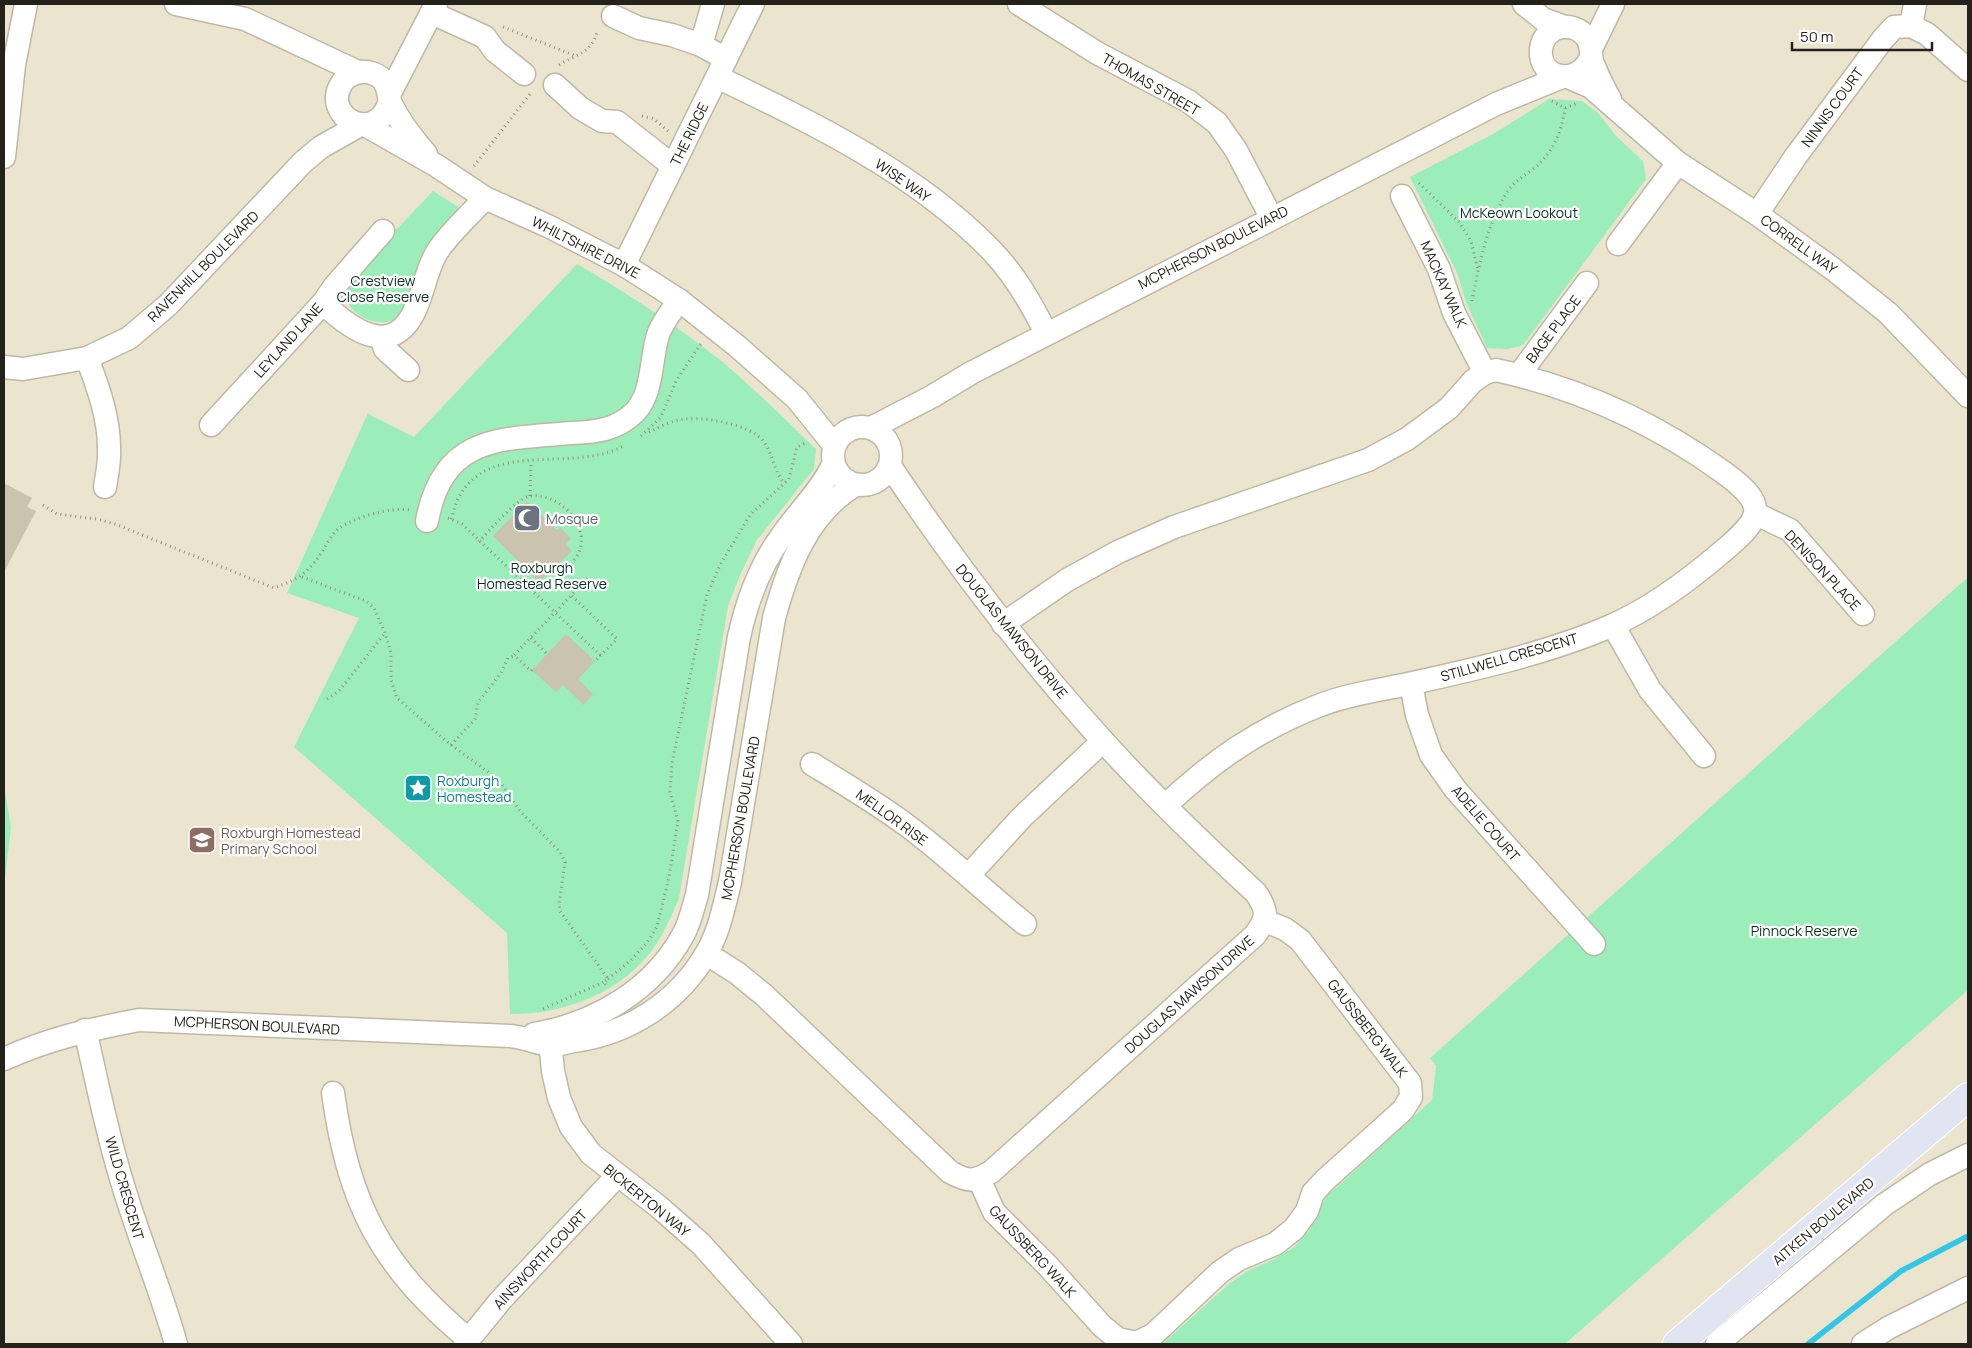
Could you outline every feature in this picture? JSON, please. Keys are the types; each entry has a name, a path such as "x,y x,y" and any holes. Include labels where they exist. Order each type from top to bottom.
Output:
{"main road":[{"name":"AITKEN BOULEVARD","path":"1677,1344 1968,1097"}],"street":[{"path":"4,157 14,65 26,4"},
{"path":"176,4 245,20 361,72 381,78 390,98"},
{"path":"701,45 713,4"},
{"name":"THE RIDGE","path":"624,265 753,4"},
{"name":"THOMAS STREET","path":"1019,4 1098,53 1188,101 1217,124 1236,150 1271,217"},
{"path":"1523,4 1543,19 1585,35 1591,53"},
{"path":"1523,4 1535,26 1544,64 1555,75 1565,77 1582,71 1613,4"},
{"path":"1541,47 1551,32 1568,27 1604,4"},
{"path":"1914,4 1911,26 1927,34 1968,70"},
{"path":"293,42 316,60 329,76 345,117 362,125 379,120 384,115 390,98 431,15"},
{"path":"337,99 344,80 384,62 431,15"},
{"path":"431,15 485,37 496,51 524,74"},
{"name":"WISE WAY","path":"613,16 639,28 672,35 701,45 722,68 845,141 945,209 992,251 1026,295 1046,333"},
{"name":"NINNIS COURT","path":"1757,214 1796,156 1883,39 1894,27 1911,26"},
{"name":"MCPHERSON BOULEVARD","path":"1496,104 1519,83 1541,47"},
{"name":"CORRELL WAY","path":"1591,53 1599,81 1616,108"},
{"name":"MCPHERSON BOULEVARD","path":"871,428 933,396 970,373 1271,217 1496,104 1565,77"},
{"name":"CORRELL WAY","path":"1565,77 1591,87 1678,163 1757,214 1833,268 1888,313 1968,396"},
{"path":"555,85 580,108 602,121 617,122 673,166"},
{"name":"WHILTSHIRE DRIVE","path":"390,98 414,140 437,166"},
{"name":"RAVENHILL BOULEVARD","path":"303,162 330,120 337,99"},
{"name":"WHILTSHIRE DRIVE","path":"362,125 437,166 485,198 624,265 679,300 737,346 797,399 835,443"},
{"name":"RAVENHILL BOULEVARD","path":"4,367 23,369 87,358 129,338 168,305 303,162 321,147 362,125"},
{"path":"1618,244 1678,163"},
{"name":"MACKAY WALK","path":"1410,189 1454,313 1485,373"},
{"path":"323,303 351,328 366,335 381,337 398,331 408,322 416,309 426,275 437,252 485,198"},
{"name":"LEYLAND LANE","path":"211,425 323,303 334,287 383,231"},
{"name":"BAGE PLACE","path":"1519,375 1587,283"},
{"path":"428,516 440,479 473,448 512,438 592,432 616,427 636,411 646,391 659,333 679,300"},
{"path":"381,337 385,349 408,370"},
{"path":"87,358 99,388 106,416 110,449 106,487"},
{"path":"1003,624 1067,580 1118,552 1174,527 1368,460 1407,439 1448,408 1473,381 1485,373 1496,370 1577,393 1633,418 1695,452 1742,486 1754,500 1756,514"},
{"name":"MCPHERSON BOULEVARD","path":"890,457 903,425 933,396"},
{"path":"858,426 871,428 880,433 890,457 885,475 865,484 838,474 835,443 858,426"},
{"name":"MCPHERSON BOULEVARD","path":"550,1038 603,1012 635,992 660,968 683,934 697,895 747,603 760,572 779,538 824,484 835,443"},
{"name":"DOUGLAS MAWSON DRIVE","path":"890,457 924,517 1003,624 1103,741 1186,828 1256,893 1264,906 1265,921 1248,942 992,1172 978,1179"},
{"name":"MCPHERSON BOULEVARD","path":"4,1060 37,1044 85,1030 139,1020 516,1037 593,1038 626,1027 658,1008 684,983 707,954 721,918 730,882 774,618 784,583 797,551 818,516 838,495 865,484"},
{"name":"DOUGLAS MAWSON DRIVE","path":"865,484 894,493 924,517"},
{"name":"DENISON PLACE","path":"1756,514 1790,530 1863,614"},
{"name":"STILLWELL CRESCENT","path":"1166,805 1200,773 1236,746 1280,722 1321,705 1366,692 1411,684 1550,648 1613,625 1653,604 1696,574 1747,531 1756,514"},
{"path":"1613,625 1650,690 1704,756"},
{"name":"ADELIE COURT","path":"1411,684 1417,716 1436,762 1455,789 1594,944"},
{"path":"969,875 1022,817 1103,741"},
{"name":"MELLOR RISE","path":"812,764 862,794 905,824 969,875 1025,924"},
{"name":"GAUSSBERG WALK","path":"978,1179 994,1212 1047,1265 1102,1326 1118,1339 1136,1343 1153,1335 1220,1272 1239,1259 1275,1244 1294,1229 1306,1212 1313,1193 1403,1110 1411,1097 1410,1083 1300,940 1285,929 1265,921"},
{"path":"707,954 738,973 764,995 950,1172 964,1180 978,1179"},
{"name":"WILD CRESCENT","path":"85,1030 122,1183 144,1253 167,1312 176,1344"},
{"name":"BICKERTON WAY","path":"550,1038 553,1071 559,1098 571,1127 591,1154 659,1207 701,1244 791,1344"},
{"path":"333,1093 340,1140 352,1186 372,1230 400,1273 466,1342"},
{"path":"1717,1344 1884,1205 1930,1174 1968,1155"},
{"name":"AINSWORTH COURT","path":"466,1342 500,1301 617,1176"},
{"path":"1863,1344 1888,1328 1968,1288"}],"path":[{"path":"481,35 489,25 496,24 577,56"},
{"path":"1466,334 1478,271 1488,234 1506,194 1515,180 1534,169 1553,147 1562,128 1565,108"},
{"path":"1410,189 1459,222 1471,241 1478,271"},
{"path":"646,433 671,422 685,419 742,426 763,440 771,454 778,476 784,483"},
{"path":"537,1012 604,982 630,962 646,944 657,927 669,878 678,821 670,792 672,762 707,595 720,565 750,515 789,479 797,447 835,443"},
{"path":"530,496 531,462"},
{"path":"479,542 520,501 530,496 559,502 568,509 579,531 579,554 574,560"},
{"path":"44,505 57,514 97,518 115,524 274,588 302,577 311,568 337,530 365,516 406,509 462,524 601,656"},
{"path":"302,577 366,601 374,608 391,653 391,680 398,698 451,745 498,779 520,811 560,852 565,862 559,904 560,911 608,979"},
{"path":"451,745 475,719 478,702 501,673 508,658 514,656 588,578"},
{"path":"572,596 617,639 596,661"},
{"path":"327,699 339,690 385,633"},
{"path":"531,638 548,654"},
{"path":"514,656 532,670"},
{"path":"604,982 616,1004"}],"green space":[{"name":"McKeown Lookout","path":"1549,99 1582,101 1598,113 1617,137 1643,161 1646,179 1523,345 1508,349 1487,348 1466,302 1457,273 1410,177 1493,134"},
{"name":"Crestview Close Reserve","path":"433,191 460,208 433,265 417,294 399,316 390,321 369,320 360,315 346,300 345,290 348,280"},
{"name":"Roxburgh Homestead Reserve","path":"577,264 650,309 720,360 816,449 814,469 757,540 728,606 679,898 663,933 651,952 635,969 617,983 598,994 555,1010 510,1014 507,933 294,747 359,618 287,593 368,413 414,437"},
{"name":"Pinnock Reserve","path":"1968,577 1968,990 1565,1344 1162,1344 1229,1284 1249,1270 1273,1260 1294,1247 1308,1232 1326,1197 1432,1100 1436,1066 1430,1058"},
{"path":"4,786 11,827 4,887"}],"building":[{"path":"4,483 32,498 27,507 36,511 4,572"},
{"path":"527,501 557,530 560,527 571,538 566,544 572,551 539,582 493,536"},
{"path":"566,634 595,661 578,679 593,694 584,705 563,685 556,692 532,670"}],"waterway":[{"path":"1808,1344 1901,1271 1968,1236"}],"place":[{"name":"Mosque","path":"527,518"},
{"name":"Roxburgh Homestead","path":"418,788"},
{"name":"Roxburgh Homestead Primary School","path":"202,840"}]}
